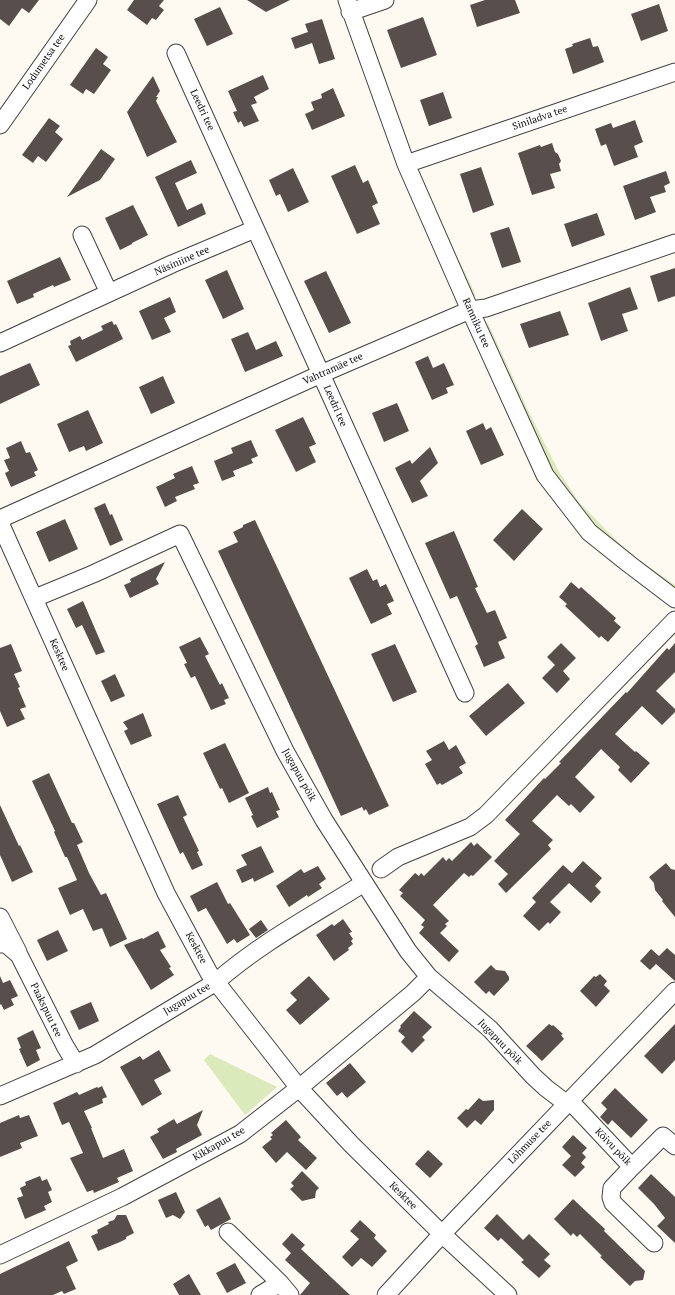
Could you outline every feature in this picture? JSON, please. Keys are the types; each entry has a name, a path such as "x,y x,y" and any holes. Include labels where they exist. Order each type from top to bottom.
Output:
{"street":[{"name":"Lodumetsa tee","path":"0,125 88,0"},
{"path":"348,6 385,0"},
{"name":"Ranniku tee","path":"348,6 406,164 545,475 589,532 675,599"},
{"name":"Leedri tee","path":"176,53 465,693"},
{"name":"Siniladva tee","path":"406,164 675,72"},
{"name":"Näsiniine tee","path":"0,343 255,229"},
{"path":"82,236 109,293"},
{"name":"Vahtramäe tee","path":"0,519 321,374 470,310 486,308 675,243"},
{"name":"Kesktee","path":"0,523 35,598 62,663 166,893 209,973 299,1088 351,1144 442,1234 508,1295"},
{"name":"Jugapuu põik","path":"35,598 93,574 180,534 285,751 324,820 408,951 429,976 490,1029 533,1076 546,1088 568,1102"},
{"path":"381,869 398,857 470,827 486,815 675,620"},
{"name":"Jugapuu tee","path":"0,1096 95,1055 216,982 231,968 364,884"},
{"name":"Paakspuu tee","path":"0,916 64,1046 76,1064"},
{"path":"0,944 6,944 19,954"},
{"name":"Kikkapuu tee","path":"0,1255 122,1197 240,1134 299,1088 413,993 429,976"},
{"name":"Lõhmuse tee","path":"386,1295 442,1234 675,991"},
{"name":"Kõivu põik","path":"568,1102 632,1168 663,1136 675,1146"},
{"path":"632,1168 612,1188 611,1197 613,1202 654,1243"},
{"path":"228,1232 285,1289"},
{"path":"260,1295 285,1289"}],"green space":[{"path":"364,18 386,80 388,91 363,26"},
{"path":"419,170 476,297 471,293 417,174"},
{"path":"487,321 527,408 558,470 579,502 620,544 633,555 630,558 583,512 560,481 506,372 488,331"},
{"path":"638,559 675,585 675,590 637,564"},
{"path":"210,1054 277,1087 245,1115 204,1060"}],"building":[{"path":"0,0 39,0 29,13 22,8 9,26 0,19"},
{"path":"134,0 164,0 159,6 164,10 156,20 152,18 147,25 127,10"},
{"path":"247,0 290,0 266,12"},
{"path":"485,0 515,0 520,13 477,27 470,5"},
{"path":"659,4 668,31 641,41 631,14"},
{"path":"220,7 233,34 207,46 194,19"},
{"path":"423,17 437,55 401,68 387,30"},
{"path":"322,19 335,59 319,64 312,43 295,49 291,38 308,32 305,24"},
{"path":"590,38 593,47 598,46 604,62 573,74 565,49 573,46 572,44"},
{"path":"96,48 108,57 103,64 111,70 94,94 86,89 83,94 70,85"},
{"path":"263,75 269,89 254,97 257,103 251,105 259,121 244,127 241,121 238,123 233,112 237,111 228,91"},
{"path":"153,76 160,91 156,97 158,97 156,101 177,142 147,157 127,112"},
{"path":"333,88 345,116 312,130 305,114 314,110 311,102 322,98 321,94"},
{"path":"443,92 452,118 429,126 420,100"},
{"path":"49,118 60,126 55,132 63,139 46,162 38,156 33,163 22,155"},
{"path":"635,120 643,142 634,146 638,157 614,166 606,144 601,146 595,129 611,123 613,128"},
{"path":"552,143 555,152 558,154 561,161 559,164 561,171 550,174 555,188 532,195 518,153 540,145 541,147"},
{"path":"101,149 115,159 100,180 67,197"},
{"path":"191,160 197,173 175,183 187,210 202,203 206,214 178,227 155,177"},
{"path":"355,165 363,183 368,180 378,203 372,206 380,224 357,234 331,176"},
{"path":"481,167 494,205 473,213 460,174"},
{"path":"293,168 309,202 288,212 280,194 276,196 269,180"},
{"path":"666,171 670,183 664,186 666,192 650,197 656,212 635,220 623,186"},
{"path":"133,205 148,235 120,250 105,218"},
{"path":"597,213 605,235 572,247 564,224"},
{"path":"509,227 521,262 502,268 490,233"},
{"path":"60,257 71,280 54,287 53,285 33,294 34,297 17,304 7,281"},
{"path":"675,268 675,296 658,302 650,276"},
{"path":"227,270 244,309 223,319 205,280"},
{"path":"326,271 351,323 329,333 304,281"},
{"path":"630,287 638,309 622,314 628,331 601,341 588,303"},
{"path":"170,297 176,312 164,318 171,332 152,340 139,311"},
{"path":"560,311 569,335 529,348 520,324"},
{"path":"112,321 114,325 116,324 123,339 76,362 68,346 71,345 70,341 80,336 82,340 103,330 101,326"},
{"path":"248,332 256,350 276,341 283,356 245,372 231,339"},
{"path":"428,356 433,368 444,363 454,385 446,388 448,393 432,400 415,362"},
{"path":"30,363 40,385 0,404 0,376"},
{"path":"163,376 175,403 151,414 139,387"},
{"path":"397,403 409,431 384,442 372,413"},
{"path":"88,410 103,443 86,451 84,446 69,452 57,424"},
{"path":"303,417 316,444 309,447 316,462 296,472 275,430"},
{"path":"483,423 486,430 491,427 504,455 481,465 466,431"},
{"path":"251,440 258,456 251,459 253,463 233,471 235,476 222,481 214,461 233,453 231,448"},
{"path":"21,441 26,453 30,452 38,470 34,472 36,476 11,487 5,473 9,471 4,460 10,458 6,448"},
{"path":"430,447 438,463 420,481 428,496 412,503 395,468 410,460 412,464"},
{"path":"192,466 199,483 193,485 195,489 175,497 177,501 165,507 156,487 175,478 173,474"},
{"path":"105,503 110,515 112,514 123,540 110,546 94,508"},
{"path":"522,509 543,529 514,561 493,540"},
{"path":"65,519 78,549 49,562 36,532"},
{"path":"255,520 389,806 369,815 366,809 364,811 362,807 341,816 218,551 238,542 233,532 243,527 243,525"},
{"path":"454,531 478,587 475,588 487,613 495,610 507,638 498,642 505,658 484,667 475,646 478,644 457,596 450,599 425,543"},
{"path":"165,562 156,579 159,584 130,598 124,585 131,582 130,579"},
{"path":"367,569 373,581 377,579 380,587 386,584 394,601 387,604 392,614 371,624 349,578"},
{"path":"571,582 579,589 581,587 616,618 614,621 621,627 608,642 601,636 599,638 565,606 567,604 559,597"},
{"path":"83,601 105,652 96,655 82,625 76,628 67,609"},
{"path":"200,637 209,654 205,656 220,685 222,683 229,698 224,700 226,704 211,710 195,676 191,678 184,664 187,663 179,647"},
{"path":"561,643 576,658 563,671 570,679 557,693 542,678 555,665 547,657"},
{"path":"675,643 675,672 656,691 675,709 675,712 662,725 642,706 615,734 650,763 631,783 618,770 620,767 601,749 575,777 595,797 580,813 571,804 569,806 557,795 532,821 553,840 548,845 551,849 506,893 498,884 508,874 494,861 520,834 505,820 544,778 545,779 561,763 559,762 626,692 627,693 667,648 669,650"},
{"path":"11,644 22,671 14,674 26,707 20,709 25,719 7,727 0,711 0,648"},
{"path":"395,644 417,692 393,702 371,654"},
{"path":"115,674 125,696 111,702 101,681"},
{"path":"508,683 525,703 486,736 469,716"},
{"path":"143,713 152,736 131,745 124,731 128,729 123,722"},
{"path":"444,741 449,750 456,745 466,763 459,767 463,773 442,785 440,783 437,785 425,764 432,760 426,751"},
{"path":"225,743 249,793 229,803 222,788 220,789 203,753"},
{"path":"49,773 72,823 74,823 83,842 77,845 89,873 101,895 106,893 127,939 110,947 102,928 93,931 83,909 70,915 58,888 77,880 67,857 65,857 32,781"},
{"path":"268,787 270,793 272,792 280,810 276,811 279,817 257,828 245,798"},
{"path":"178,795 187,815 183,817 199,851 197,852 203,865 192,870 183,852 180,854 157,804"},
{"path":"0,805 33,872 12,882 0,855"},
{"path":"471,842 474,846 477,843 492,857 473,876 471,875 469,877 464,873 433,905 449,921 445,924 447,926 440,933 459,951 449,962 419,933 424,927 421,925 425,920 400,896 403,893 399,890 415,873 419,876 421,873 424,876 443,857 446,861 449,858 452,861"},
{"path":"261,846 274,872 254,882 253,878 242,883 236,870 247,865 241,855"},
{"path":"583,861 602,878 595,886 601,892 591,903 569,883 550,902 561,912 550,924 548,922 539,931 523,916 536,902 532,898 563,865 572,873"},
{"path":"666,863 671,869 675,870 675,917 662,901 663,900 655,890 654,883 649,877"},
{"path":"318,866 326,879 319,884 322,888 308,897 307,895 289,907 276,886 301,869 304,873"},
{"path":"217,882 228,904 230,903 250,935 237,943 234,939 227,944 206,908 198,912 190,896"},
{"path":"343,919 352,932 349,933 353,939 351,941 353,944 348,948 349,950 334,961 316,935 332,924 334,926"},
{"path":"261,920 268,930 256,938 249,929"},
{"path":"58,930 68,951 47,961 37,940"},
{"path":"158,931 166,947 160,950 171,967 169,968 174,975 151,990 124,945 142,938 143,939"},
{"path":"667,948 675,955 675,981 656,964 650,970 640,961 651,949 659,956"},
{"path":"491,965 496,970 505,971 509,977 509,980 494,996 489,991 486,994 474,982"},
{"path":"600,974 607,981 604,985 610,991 596,1007 580,991 594,976 596,977"},
{"path":"0,976 3,983 10,980 18,996 11,999 14,1005 4,1010 1,1004 0,1005"},
{"path":"309,976 330,999 300,1025 286,1010 297,1000 290,993"},
{"path":"91,1002 99,1021 79,1030 70,1011"},
{"path":"414,1011 432,1027 422,1037 425,1040 412,1053 401,1042 405,1037 398,1031 401,1027 400,1026"},
{"path":"549,1024 552,1026 553,1025 563,1034 561,1035 564,1039 542,1061 526,1046"},
{"path":"675,1024 675,1060 662,1074 644,1056"},
{"path":"33,1030 41,1048 36,1050 40,1060 27,1067 19,1049 21,1048 17,1038"},
{"path":"159,1050 171,1071 154,1080 162,1094 142,1106 120,1067 140,1056 143,1060"},
{"path":"350,1063 366,1082 347,1098 342,1092 337,1096 326,1083"},
{"path":"102,1086 107,1097 102,1099 103,1103 84,1111 103,1158 124,1149 133,1171 117,1178 119,1182 94,1193 93,1190 87,1192 70,1158 83,1153 69,1122 62,1125 53,1103 77,1092 79,1095"},
{"path":"615,1088 648,1120 631,1138 612,1120 608,1125 600,1117 607,1109 601,1103"},
{"path":"479,1098 483,1101 494,1100 494,1110 481,1125 475,1120 467,1128 457,1118 466,1109 468,1110"},
{"path":"203,1110 197,1125 202,1135 176,1149 177,1152 163,1159 150,1137 159,1132 157,1129 174,1119 177,1124"},
{"path":"19,1115 20,1118 29,1115 38,1136 20,1143 22,1148 0,1157 0,1123"},
{"path":"286,1120 301,1137 298,1140 317,1158 306,1170 287,1152 276,1163 262,1147 272,1139 270,1137 273,1135 271,1133"},
{"path":"573,1135 587,1148 582,1153 586,1157 581,1163 585,1167 575,1177 562,1165 571,1156 562,1147"},
{"path":"428,1150 443,1164 430,1178 415,1164"},
{"path":"302,1171 319,1188 316,1191 315,1198 302,1201 290,1189 294,1186 291,1183"},
{"path":"651,1174 675,1197 675,1243 657,1226 665,1218 638,1188"},
{"path":"40,1176 42,1181 47,1179 52,1190 48,1192 52,1202 44,1206 46,1210 25,1219 17,1198 23,1196 20,1188 26,1185 25,1182"},
{"path":"176,1192 185,1212 180,1219 173,1215 166,1218 158,1200"},
{"path":"220,1197 231,1219 211,1230 208,1225 205,1227 196,1210"},
{"path":"573,1199 605,1229 604,1231 645,1271 643,1280 635,1281 630,1286 600,1257 602,1256 580,1234 577,1237 573,1233 571,1236 554,1219"},
{"path":"497,1214 523,1240 529,1234 550,1254 544,1260 551,1266 539,1278 521,1262 524,1260 501,1238 498,1241 484,1228"},
{"path":"117,1215 126,1215 134,1233 120,1242 98,1251 91,1236 98,1233 97,1230 109,1224 108,1222 114,1220"},
{"path":"360,1220 376,1235 374,1238 387,1251 372,1267 361,1258 352,1267 342,1257 359,1239 350,1231"},
{"path":"292,1233 305,1245 301,1249 350,1295 300,1295 310,1283 285,1260 291,1253 282,1244"},
{"path":"69,1241 78,1261 66,1267 76,1289 64,1294 62,1291 53,1295 0,1295 0,1274"},
{"path":"235,1263 246,1283 227,1293 216,1273"},
{"path":"189,1274 201,1295 179,1295 173,1284"}]}
